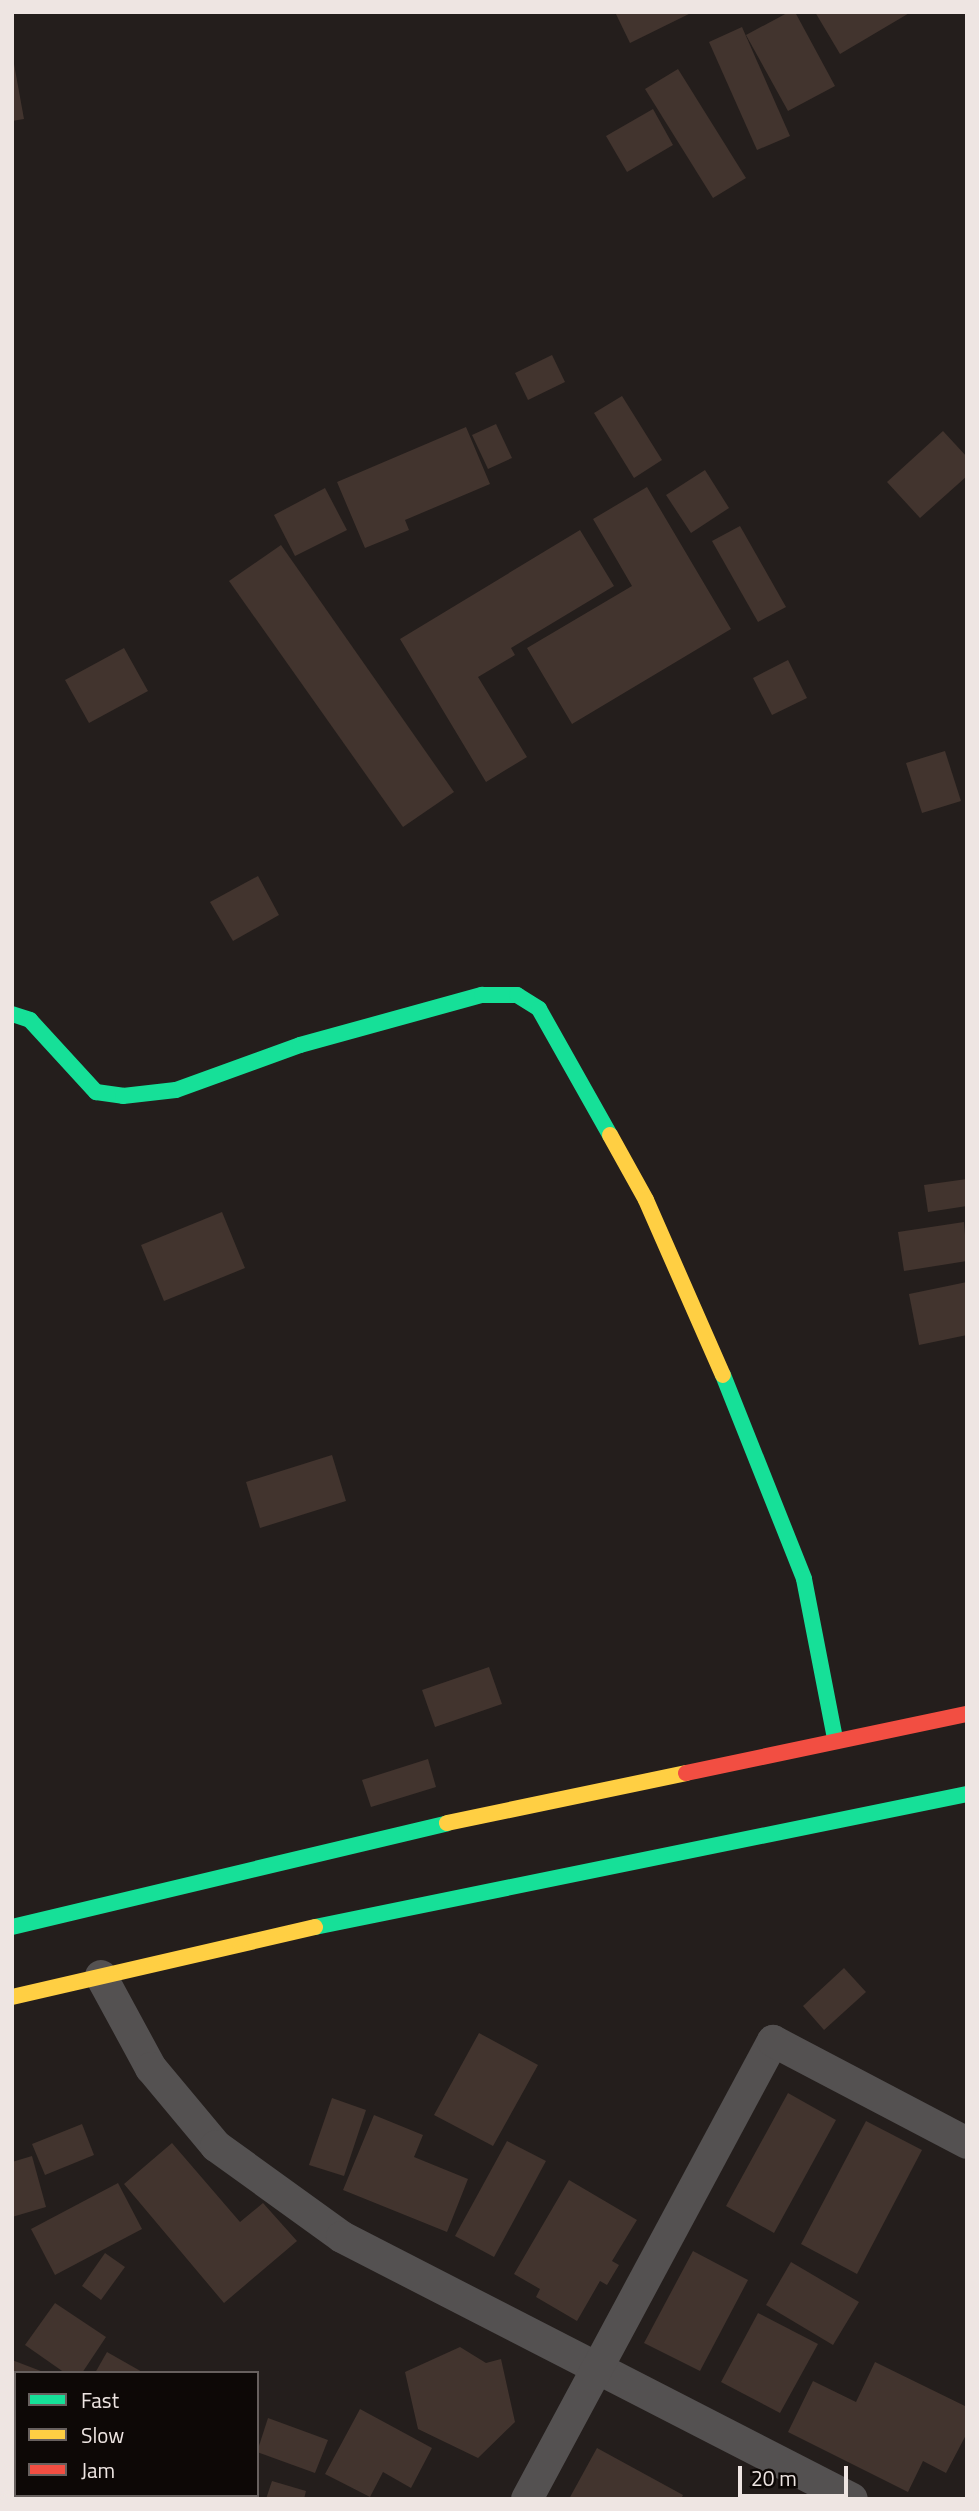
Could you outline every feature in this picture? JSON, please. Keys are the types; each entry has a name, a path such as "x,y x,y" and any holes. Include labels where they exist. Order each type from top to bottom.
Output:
{"main road":[{"path":"12,1014 30,1020 96,1092 123,1096 176,1090 300,1045 482,995 517,995 539,1009 646,1200 753,1444 804,1579 835,1739"},
{"path":"12,1927 431,1826 835,1739 967,1714"},
{"path":"12,1997 431,1900 967,1794"}],"street":[{"path":"101,1976 151,2068 216,2146 342,2237 597,2365 852,2499"},
{"path":"527,2499 773,2041 967,2143"}],"building":[{"path":"615,12 693,12 630,43"},
{"path":"789,12 795,12 835,86 788,111 746,35"},
{"path":"815,12 911,12 840,54"},
{"path":"742,27 790,136 757,150 709,42"},
{"path":"12,53 24,119 12,121"},
{"path":"678,69 746,178 713,198 645,89"},
{"path":"653,109 673,145 627,172 606,136"},
{"path":"552,355 565,382 528,400 515,373"},
{"path":"622,396 662,460 634,478 594,413"},
{"path":"496,424 512,458 488,469 472,435"},
{"path":"466,427 490,484 405,520 409,530 365,548 337,482"},
{"path":"943,431 967,457 967,476 920,518 887,482"},
{"path":"705,470 729,508 691,533 666,495"},
{"path":"647,487 731,629 572,724 527,648 632,586 593,519"},
{"path":"325,488 347,530 295,556 274,515"},
{"path":"740,526 786,607 758,622 712,541"},
{"path":"580,530 614,586 511,648 515,655 478,677 527,757 486,782 400,639"},
{"path":"281,545 454,792 403,827 229,581"},
{"path":"124,648 148,691 89,723 65,680"},
{"path":"788,660 807,698 772,715 753,678"},
{"path":"945,751 961,801 922,813 906,763"},
{"path":"258,876 279,915 233,941 210,902"},
{"path":"967,1179 967,1206 928,1212 924,1185"},
{"path":"222,1212 245,1268 164,1301 141,1245"},
{"path":"964,1222 967,1261 904,1271 898,1232"},
{"path":"967,1282 967,1335 919,1345 909,1294"},
{"path":"332,1455 346,1501 260,1528 246,1482"},
{"path":"489,1667 502,1704 435,1727 422,1690"},
{"path":"428,1759 436,1787 371,1807 362,1780"},
{"path":"844,1968 866,1992 824,2030 803,2006"},
{"path":"479,2033 538,2065 493,2146 434,2115"},
{"path":"788,2093 836,2120 774,2233 726,2206"},
{"path":"332,2098 366,2110 344,2176 309,2165"},
{"path":"374,2115 423,2135 414,2157 468,2179 447,2232 343,2190"},
{"path":"866,2121 922,2150 857,2274 801,2244"},
{"path":"82,2124 94,2155 45,2175 32,2144"},
{"path":"507,2141 546,2161 494,2257 455,2236"},
{"path":"172,2143 240,2222 263,2203 297,2241 224,2303 124,2184"},
{"path":"32,2156 46,2207 12,2217 12,2162"},
{"path":"569,2180 637,2220 612,2261 619,2265 607,2285 600,2281 577,2321 536,2297 540,2289 514,2274"},
{"path":"118,2183 142,2229 55,2275 31,2229"},
{"path":"693,2251 748,2280 700,2371 644,2343"},
{"path":"105,2253 125,2267 101,2300 82,2286"},
{"path":"791,2262 859,2302 833,2345 766,2305"},
{"path":"55,2303 106,2337 83,2371 62,2371 25,2345"},
{"path":"758,2313 818,2344 780,2413 721,2382"},
{"path":"460,2347 486,2363 501,2359 515,2422 478,2458 418,2429 405,2372"},
{"path":"107,2352 140,2371 96,2371"},
{"path":"12,2360 41,2371 14,2371 14,2402"},
{"path":"875,2362 967,2407 967,2433 946,2473 923,2461 908,2492 788,2432 813,2381 856,2402"},
{"path":"360,2409 432,2448 411,2488 383,2472 370,2497 325,2474"},
{"path":"268,2418 328,2440 315,2473 259,2453"},
{"path":"597,2448 683,2495 681,2499 569,2499"},
{"path":"272,2481 306,2491 304,2499 266,2499"}],"traffic: fast":[{"path":"12,1014 30,1020 96,1092 123,1096 176,1090 300,1045 482,995 517,995 539,1009 610,1135"},
{"path":"723,1375 804,1579 835,1739"},
{"path":"315,1927 967,1794"},
{"path":"12,1927 447,1823"}],"traffic: slow":[{"path":"610,1135 646,1200 723,1375"},
{"path":"447,1823 686,1773"},
{"path":"12,1997 315,1927"}],"traffic: jam":[{"path":"686,1773 967,1714"}]}
